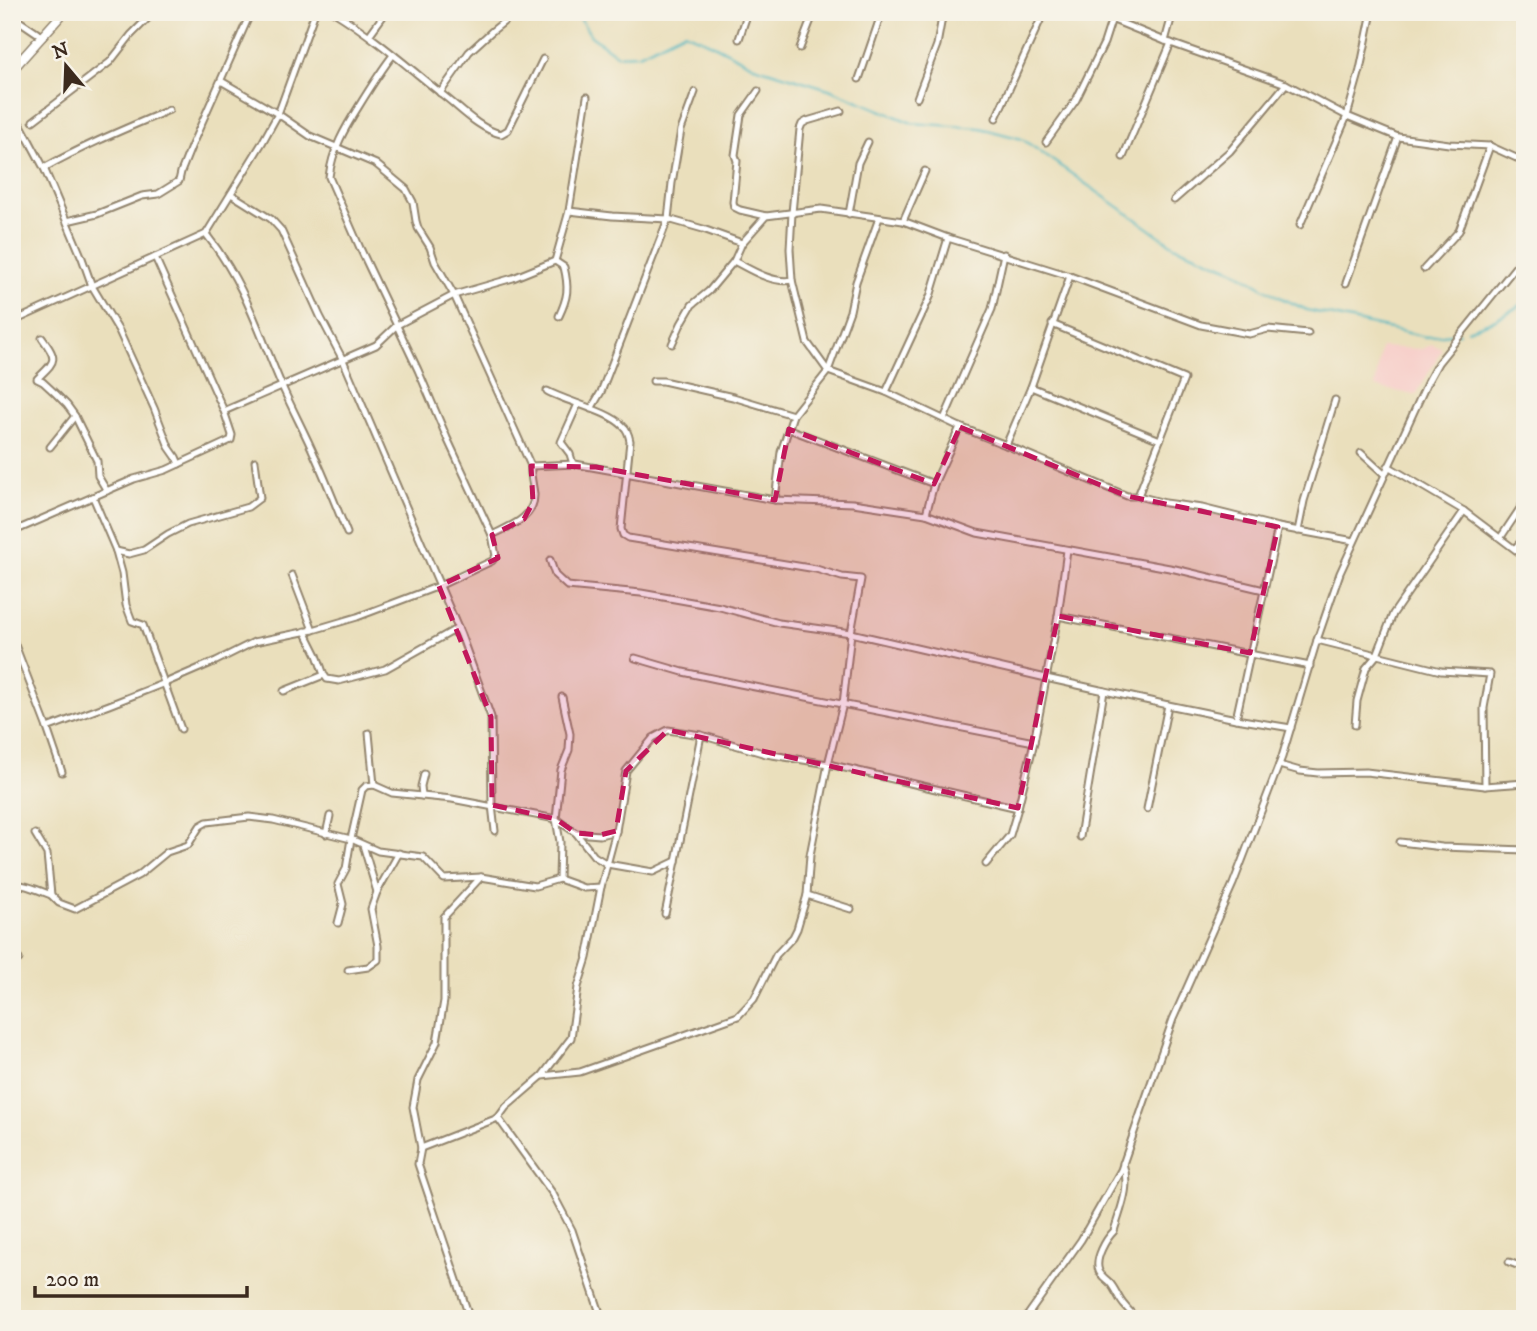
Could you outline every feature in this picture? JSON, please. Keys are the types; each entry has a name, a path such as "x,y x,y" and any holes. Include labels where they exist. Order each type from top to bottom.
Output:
{"street":[{"path":"12,70 64,12"},
{"path":"33,121 110,62 131,35 155,12"},
{"path":"67,221 97,214 142,196 158,194 179,181 191,147 251,12"},
{"path":"12,322 206,234 278,114 315,12"},
{"path":"334,12 370,34 474,120 500,134 508,130 543,59"},
{"path":"370,34 386,12"},
{"path":"440,93 469,52 516,12"},
{"path":"739,39 748,12"},
{"path":"800,48 814,12"},
{"path":"859,79 882,12"},
{"path":"917,98 937,45 943,12"},
{"path":"996,118 1044,12"},
{"path":"1094,12 1113,15 1168,42 1286,84 1347,116 1398,137 1490,146 1523,161 1525,153"},
{"path":"1123,157 1168,42 1173,12"},
{"path":"1300,225 1347,116 1371,12"},
{"path":"1046,142 1076,100 1104,43 1113,15"},
{"path":"12,16 43,37"},
{"path":"47,728 165,683 254,642 357,617 439,586 492,561 496,556 492,535 329,177 335,148 352,116 393,55"},
{"path":"221,81 310,136 376,164 406,189 414,202 418,228 454,295 531,466 534,496 529,513 524,519 492,535"},
{"path":"1174,200 1230,151 1286,84"},
{"path":"758,91 741,115 733,202 734,207 740,210 766,216 821,209 903,221 1070,276 1201,325 1249,334 1268,329 1308,333"},
{"path":"591,408 601,392 668,219 681,130 695,92"},
{"path":"555,261 569,211 587,97"},
{"path":"44,168 106,136 169,110"},
{"path":"841,111 802,124 790,249 792,280 807,342 828,371 886,392 960,427 1126,496 1202,508 1278,527 1354,541"},
{"path":"12,113 44,168 92,286 119,331 169,447 179,464"},
{"path":"1346,283 1398,137"},
{"path":"849,214 858,163 868,142"},
{"path":"1424,269 1459,231 1490,146"},
{"path":"903,221 925,170"},
{"path":"231,194 271,219 281,230 343,360 458,628 491,717 495,831"},
{"path":"569,211 668,219 742,243"},
{"path":"673,344 692,305 709,291 734,261 742,243 766,216"},
{"path":"775,500 781,452 793,415 828,371 879,219"},
{"path":"206,234 238,281 347,533"},
{"path":"886,392 930,297 948,238"},
{"path":"944,419 992,309 1004,254"},
{"path":"1025,1319 1080,1240 1105,1200 1123,1163 1173,1019 1233,884 1279,765 1340,573 1384,474 1438,363 1525,255"},
{"path":"12,532 134,479 166,470 230,440 232,435 224,411 155,257"},
{"path":"224,411 376,345 397,325 454,295 513,278 555,261"},
{"path":"555,261 564,267 568,284 566,301 559,316"},
{"path":"734,261 783,282 792,280"},
{"path":"1006,444 1031,387 1070,276"},
{"path":"1052,324 1184,379 1138,496"},
{"path":"42,338 51,350 53,359 50,368 37,379 51,388 75,416 97,461 99,476 107,491"},
{"path":"653,381 733,397 793,415"},
{"path":"1031,387 1160,440"},
{"path":"541,1076 580,1072 738,1016 754,999 776,955 793,937 807,895 810,855 843,704 851,633 861,579 622,535 630,441 625,427 591,408 547,391"},
{"path":"1298,531 1304,501 1335,400"},
{"path":"573,464 570,454 561,442 578,404"},
{"path":"50,447 75,416"},
{"path":"926,514 934,484 960,427"},
{"path":"789,429 934,484"},
{"path":"1361,453 1384,474"},
{"path":"116,551 129,554 144,550 188,524 248,507 260,498 256,461"},
{"path":"531,466 573,464 775,500 853,503 926,514 977,533 1175,569 1264,590"},
{"path":"1388,466 1464,511 1525,557"},
{"path":"93,497 116,551 132,621 143,625 181,729"},
{"path":"1501,537 1525,500"},
{"path":"1355,725 1357,701 1366,668 1377,655 1393,614 1464,511"},
{"path":"1236,719 1278,527"},
{"path":"1514,548 1525,538"},
{"path":"986,864 1010,835 1018,808 1034,742 1058,616 1067,550"},
{"path":"550,560 555,575 567,586 641,593 720,607 779,624 851,633 1168,705 1291,728"},
{"path":"292,575 313,629"},
{"path":"1058,616 1310,666"},
{"path":"305,631 324,675 327,679 340,681 385,669 458,628"},
{"path":"12,636 62,772"},
{"path":"1317,640 1441,671 1490,674 1484,708 1485,786"},
{"path":"635,658 683,672 1034,742"},
{"path":"284,691 324,675"},
{"path":"1080,837 1104,691"},
{"path":"559,879 560,842 556,819 561,770 569,750 562,697"},
{"path":"1147,809 1168,705"},
{"path":"421,1148 498,1118 506,1107 541,1076 571,1038 578,986 616,831 626,771 653,738 668,730 701,735 766,754 828,764 1018,808"},
{"path":"369,733 374,785"},
{"path":"665,914 701,735"},
{"path":"1279,765 1318,773 1366,772 1485,786 1525,783"},
{"path":"422,796 424,774"},
{"path":"338,923 342,904 338,884 346,869 362,790 366,786 374,785 393,793 492,805 556,819 576,833 594,856 607,864 653,872 676,861"},
{"path":"326,834 330,816"},
{"path":"12,884 21,883 51,895 59,903 75,909 139,875 167,852 188,845 200,826 207,822 248,817 273,820 351,839 378,851 423,856 444,879 481,877 535,886 559,879 583,888 601,887"},
{"path":"576,833 600,835 616,831"},
{"path":"35,834 47,855 51,895"},
{"path":"1400,842 1442,847 1525,850"},
{"path":"363,845 377,892"},
{"path":"348,970 368,967 378,960 371,909 377,892 399,853"},
{"path":"470,1319 418,1164 421,1148 413,1107 418,1080 437,1042 444,1001 444,917 481,877"},
{"path":"807,895 852,909"},
{"path":"498,1118 553,1194 572,1230 602,1319"},
{"path":"1123,1163 1127,1173 1126,1193 1115,1231 1100,1255 1097,1266 1100,1274 1112,1285 1136,1319"},
{"path":"1509,1262 1525,1268"}],"highlighted area":[{"path":"960,427 1127,496 1278,527 1250,653 1058,616 1018,808 668,730 626,771 616,831 600,835 576,833 556,819 492,805 491,717 439,586 498,558 492,535 524,519 533,502 531,466 596,467 775,500 789,429 934,484"}],"shaded area":[{"path":"1432,344 1442,349 1416,395 1375,387 1381,347 1423,349"}],"waterway":[{"path":"576,12 591,36 617,55 639,54 684,32 754,66 829,89 912,123 980,128 1022,139 1174,246 1233,270 1307,310 1426,337 1459,333"},
{"path":"1467,330 1490,322 1525,303"}]}
